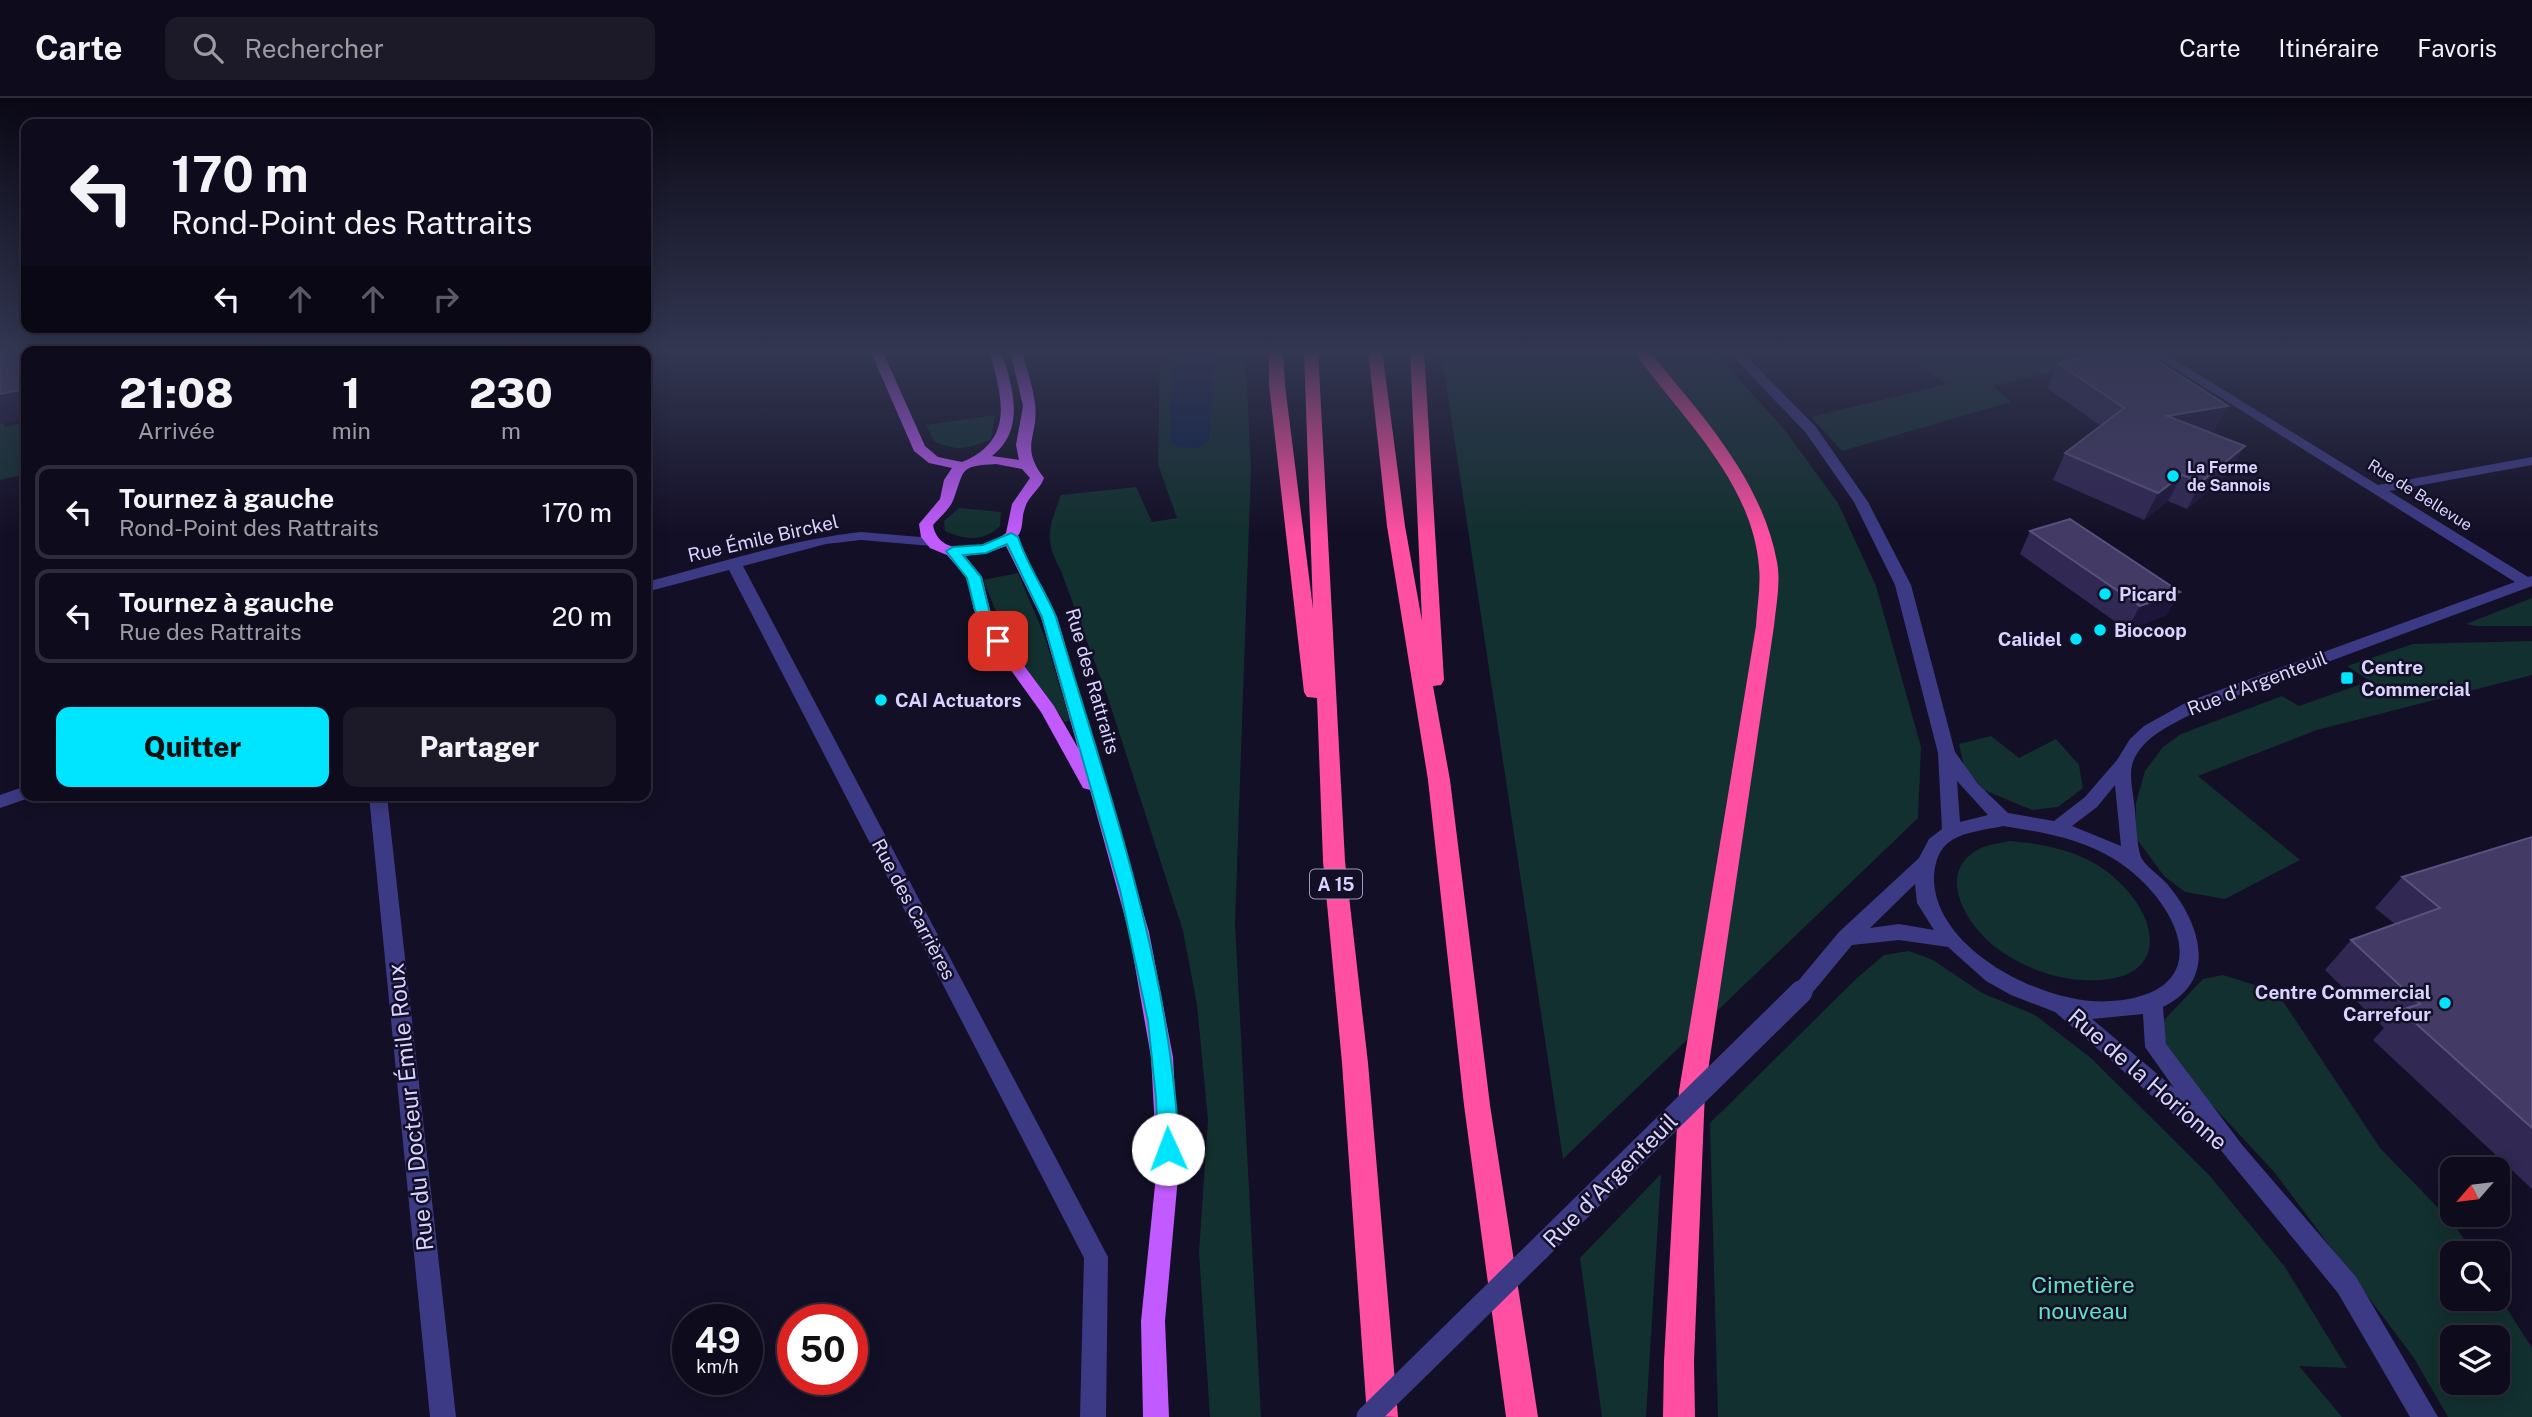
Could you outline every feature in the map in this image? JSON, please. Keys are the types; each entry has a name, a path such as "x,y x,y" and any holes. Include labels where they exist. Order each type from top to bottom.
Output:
{"highway":[{"path":"1280,412 1334,861"},
{"name":"A 15","path":"1314,412 1334,861 1355,1063 1383,1417"},
{"path":"1382,412 1396,526 1439,780 1478,1105 1522,1417"},
{"path":"1420,412 1439,780"},
{"path":"1679,1417 1679,1361 1692,1091 1765,626 1768,564 1749,502 1721,450 1690,412"}],"main road":[{"path":"903,412 919,448 934,460 970,464 1004,460 1027,466"},
{"path":"1008,412 1006,428 999,442 953,475 947,500 926,524 926,531 932,542 953,551 986,549 1011,537 1017,509 1037,482 1037,478 1027,466 1023,445 1029,412"},
{"name":"Rue des Rattraits","path":"1011,537 1018,557 1038,591 1049,617 1116,845 1150,984 1166,1098 1168,1166 1153,1321 1156,1417"},
{"name":"Rue des Rattraits","path":"953,551 974,577 982,610 998,641 1058,726 1116,845"}],"street":[{"path":"1793,412 1811,430 1861,502 1903,585 1947,752 1951,832"},
{"name":"Rue de Bellevue","path":"2252,412 2529,582"},
{"path":"2378,489 2532,461"},
{"name":"Rue Émile Birckel","path":"651,586 733,562 840,538 874,537 932,542"},
{"name":"Rue des Carrières","path":"733,562 1096,1256 1093,1417"},
{"name":"Rue d'Argenteuil","path":"2059,827 2091,802 2123,764 2136,743 2150,730 2193,706 2529,582"},
{"path":"1947,752 1972,789 2003,819"},
{"path":"2123,764 2126,816 2133,863"},
{"path":"0,802 21,794"},
{"name":"Rue du Docteur Émile Roux","path":"379,801 443,1417"},
{"path":"2003,819 2059,827 2097,842 2133,863 2167,895 2185,924 2190,952 2188,968 2181,982 2168,995 2152,1003 2111,1011 2062,1005 2019,990 1980,968 1951,940 1926,900 1925,863 1939,840 1951,832 2003,819"},
{"name":"Rue d'Argenteuil","path":"1368,1417 1801,992 1846,939 1925,863"},
{"path":"1846,939 1899,932 1951,940"},
{"name":"Rue de la Horionne","path":"2152,1003 2156,1047 2235,1153 2347,1285 2425,1417"},
{"name":"Rue de la Horionne","path":"2062,1005 2235,1153"}],"green space":[{"path":"0,412 7,412 4,427 21,424 21,475 0,480"},
{"path":"1159,412 1248,412 1251,468 1235,923 1261,1417 1210,1417 1199,1252 1208,1120 1197,1005 1183,931 1109,701 1050,541 1051,525 1061,495 1136,487 1152,522 1177,518 1158,464"},
{"path":"1450,412 1768,412 1838,503 1876,586 1921,747 1918,818 1563,1159"},
{"path":"1833,412 1978,412 1842,451 1811,417"},
{"path":"995,415 991,439 962,448 949,447 934,441 926,425"},
{"path":"959,508 1001,512 1000,526 987,535 973,538 945,531 944,521"},
{"path":"1018,573 1045,637 1070,720 1065,722 1011,648 983,580"},
{"path":"2532,598 2532,626 2466,624"},
{"path":"2532,641 2532,675 2317,730 2198,776 2300,860 2225,899 2185,892 2164,876 2136,838 2136,803 2145,771 2163,747 2181,734 2282,696 2299,706 2370,681 2347,666 2413,644"},
{"path":"1991,736 2019,758 2056,739 2079,765 2083,788 2058,807 2032,810 1984,790 1964,767 1959,744"},
{"path":"2010,841 2059,849 2083,857 2105,870 2125,888 2139,907 2148,926 2150,944 2145,959 2132,972 2112,979 2071,979 2027,966 1986,939 1975,927 1959,898 1959,869 1968,857 1983,847"},
{"name":"Cimetière nouveau","path":"1909,951 1933,960 1982,993 2035,1015 2091,1058 2209,1175 2285,1267 2347,1368 2299,1366 2342,1417 1718,1417 1710,1123 1857,978 1884,955"},
{"path":"2223,975 2277,992 2380,1148 2440,1210 2440,1227 2456,1227 2465,1241 2440,1241 2440,1311 2508,1311 2532,1348 2532,1417 2448,1417 2414,1358 2275,1173 2188,1079 2166,1045 2163,1021 2203,979"},
{"path":"1661,1174 1646,1417 1602,1417 1580,1258"}],"water":[{"path":"1171,412 1211,412 1209,440 1198,448 1178,447 1170,439"}],"building":[{"path":"2119,412 2194,412 2167,416 2245,446 2201,482 2182,475 2158,493 2065,453"},
{"path":"2070,519 2180,592 2140,606 2030,531"},
{"name":"Centre Commercial Carrefour","path":"2532,837 2532,1128 2401,1010 2420,1004 2351,940 2440,908 2402,877"}],"place":[{"name":"La Ferme de Sannois","path":"2173,476"},
{"name":"Picard","path":"2105,594"},
{"name":"Biocoop","path":"2100,630"},
{"name":"Calidel","path":"2076,639"},
{"name":"Centre Commercial","path":"2347,678"},
{"name":"CAI Actuators","path":"881,700"},
{"name":"Centre Commercial Carrefour","path":"2445,1003"}],"route":[{"path":"998,641 982,610 974,577 953,551 986,549 1011,537 1018,557 1038,591 1049,617 1139,932 1162,1057 1168,1149"}]}
